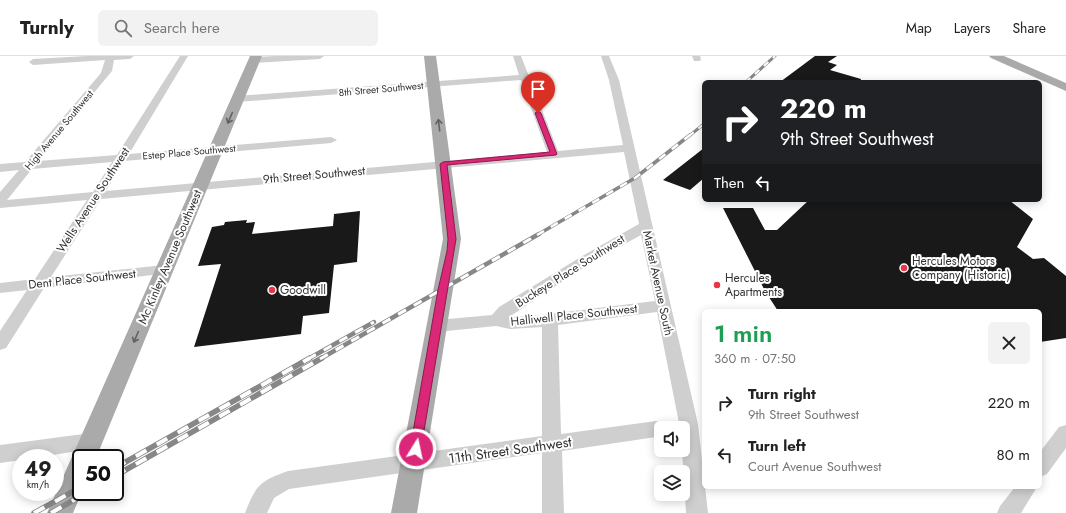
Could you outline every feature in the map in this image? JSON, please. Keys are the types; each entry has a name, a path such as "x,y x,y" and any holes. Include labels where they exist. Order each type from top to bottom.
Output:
{"main road":[{"path":"404,513 452,239 430,56"},
{"path":"995,56 1066,87"},
{"name":"Mc Kinley Avenue Southwest","path":"87,449 255,58"},
{"name":"Mc Kinley Avenue Southwest","path":"60,513 72,485"}],"street":[{"path":"33,62 130,56"},
{"name":"Wells Avenue Southwest","path":"0,344 121,158 184,56"},
{"path":"255,58 320,56"},
{"path":"517,56 554,154"},
{"name":"Market Avenue South","path":"605,56 614,80 688,424 697,513"},
{"name":"High Avenue Southwest","path":"0,200 104,75 107,71 110,57"},
{"name":"8th Street Southwest","path":"237,99 524,76"},
{"name":"Estep Place Southwest","path":"0,168 331,140"},
{"name":"9th Street Southwest","path":"0,204 629,148"},
{"name":"Buckeye Place Southwest","path":"496,320 505,311 608,247 646,226"},
{"name":"Dent Place Southwest","path":"0,288 164,270"},
{"name":"Halliwell Place Southwest","path":"437,326 496,320 510,323 550,320 663,306"},
{"path":"550,320 553,513"},
{"name":"11th Street Southwest","path":"256,513 261,498 270,488 288,480 654,429"},
{"path":"1042,465 1066,433"},
{"path":"0,454 72,454"},
{"path":"1008,513 1025,489"}],"building":[{"path":"815,56 837,56 828,62 837,65 830,70 861,79 861,80 783,80"},
{"path":"702,150 702,180 690,190 663,180"},
{"name":"Hercules Motors Company (Historic)","path":"807,202 1012,202 1033,219 1017,247 1033,259 1044,258 1066,276 1066,338 1042,342 1042,309 777,309 765,291 723,208 753,208 765,230 777,230"},
{"name":"Goodwill","path":"360,211 357,262 334,265 329,313 303,316 301,334 194,347 221,264 198,266 212,227 224,225 225,222 247,220 246,223 255,222 252,234 333,226 334,214"}],"railway":[{"path":"748,80 775,56"},
{"path":"689,136 702,126"},
{"path":"537,235 635,178 690,135"},
{"path":"320,359 539,234"},
{"path":"308,359 374,322"},
{"path":"124,463 310,358"},
{"path":"124,471 322,358"},
{"path":"34,513 72,492"},
{"path":"51,513 72,501"}],"place":[{"name":"Hercules Motors Company (Historic)","path":"904,268"},
{"name":"Hercules Apartments","path":"717,285"},
{"name":"Goodwill","path":"272,290"}],"route":[{"path":"416,449 451,251 452,239 443,164 554,154 538,113"}]}
